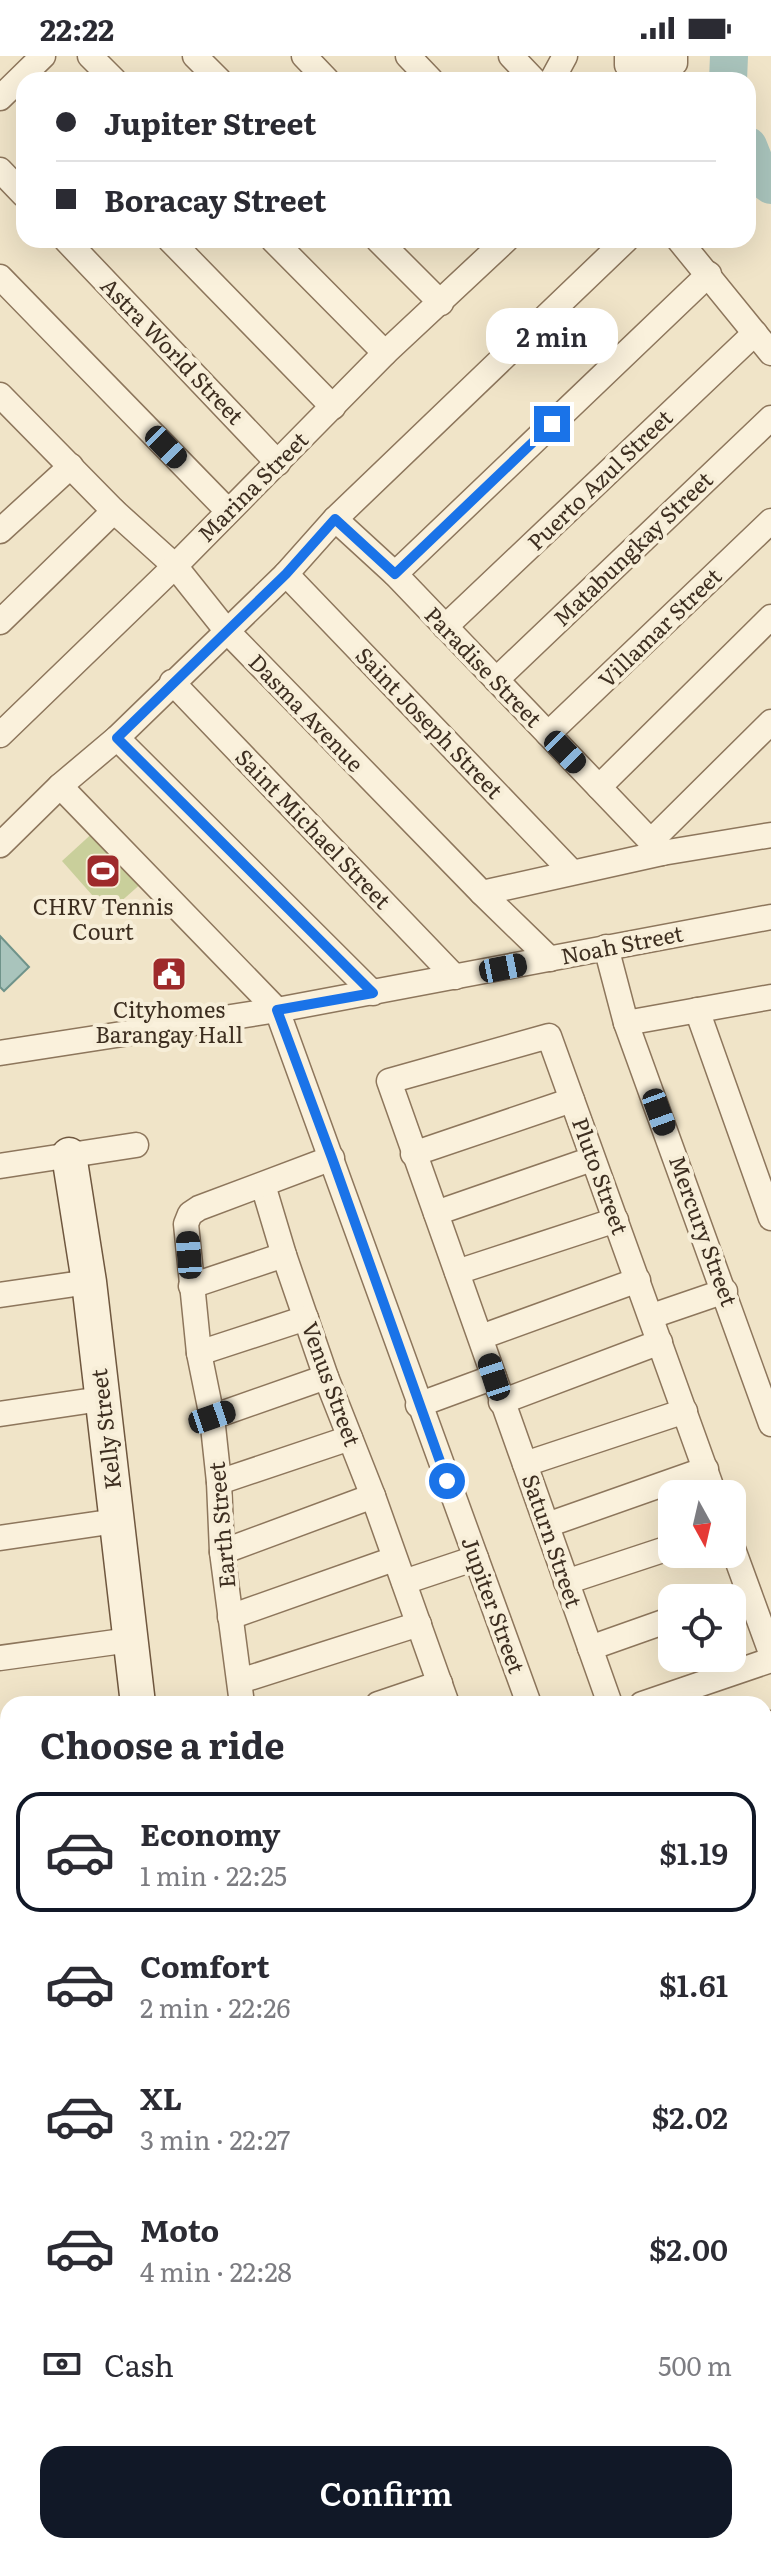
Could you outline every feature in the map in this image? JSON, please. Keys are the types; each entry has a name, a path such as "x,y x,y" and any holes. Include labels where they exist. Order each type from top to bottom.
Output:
{"street":[{"path":"29,72 43,56"},
{"path":"90,56 106,72"},
{"path":"195,56 211,72"},
{"path":"304,56 319,72"},
{"path":"408,56 423,72"},
{"path":"511,56 526,72"},
{"path":"627,56 627,65 675,63 675,56"},
{"path":"0,170 16,187"},
{"name":"Astra World Street","path":"74,248 278,463"},
{"path":"178,248 333,407"},
{"path":"281,248 385,353"},
{"path":"386,248 441,303"},
{"name":"Marina Street","path":"0,735 175,566 385,353 441,303 491,248"},
{"path":"0,845 60,786 117,738 286,574 335,519 618,248"},
{"path":"686,248 771,353"},
{"path":"395,574 709,274"},
{"path":"0,277 228,511"},
{"name":"Puerto Azul Street","path":"445,627 755,333"},
{"name":"Dasma Avenue","path":"3,404 175,566 226,630 550,959"},
{"name":"Matabungkay Street","path":"496,680 771,418"},
{"path":"0,531 71,466"},
{"path":"0,622 114,511"},
{"name":"Paradise Street","path":"335,519 395,574 656,847"},
{"name":"Villamar Street","path":"548,734 771,521"},
{"name":"Saint Joseph Street","path":"286,574 571,871"},
{"path":"599,787 771,617"},
{"name":"Saint Michael Street","path":"172,682 455,977"},
{"path":"656,847 771,722"},
{"path":"117,738 373,993"},
{"path":"60,786 277,1010"},
{"path":"482,893 656,847 765,832"},
{"name":"Noah Street","path":"0,1053 277,1010 771,917"},
{"name":"Mercury Street","path":"606,947 626,1023 771,1424"},
{"path":"626,1023 697,1010 769,1003"},
{"name":"Jupiter Street","path":"277,1010 526,1696"},
{"path":"697,1010 771,1218"},
{"name":"Pluto Street","path":"389,1081 549,1036 710,1480"},
{"name":"Saturn Street","path":"389,1081 607,1696"},
{"path":"413,1154 572,1100"},
{"path":"0,1166 136,1145"},
{"name":"Kelly Street","path":"69,1155 89,1282 137,1696"},
{"name":"Earth Street","path":"241,1692 222,1552 212,1417 199,1353 186,1224 190,1214 332,1158"},
{"path":"436,1213 592,1159"},
{"name":"Venus Street","path":"263,1185 326,1377 373,1496 444,1694"},
{"path":"457,1272 616,1220"},
{"path":"191,1286 284,1255"},
{"path":"481,1337 638,1280"},
{"path":"0,1295 89,1282"},
{"path":"652,1316 725,1291"},
{"path":"199,1353 306,1318"},
{"path":"501,1402 660,1342"},
{"path":"212,1417 326,1377"},
{"path":"418,1405 494,1377"},
{"path":"0,1414 101,1399"},
{"path":"525,1464 685,1411"},
{"path":"219,1482 350,1438"},
{"path":"547,1525 706,1469"},
{"path":"222,1552 373,1496"},
{"path":"0,1538 116,1521"},
{"path":"566,1582 658,1552"},
{"path":"404,1582 476,1558"},
{"path":"230,1617 394,1559"},
{"path":"746,1605 771,1653"},
{"path":"241,1692 419,1624"},
{"path":"590,1648 658,1624"},
{"path":"0,1658 130,1640"},
{"path":"665,1696 771,1660"}],"green space":[{"name":"CHRV Tennis Court","path":"97,829 144,881 108,913 62,861"}],"water":[{"path":"0,936 29,967 4,991 0,987"}],"waterway":[{"path":"728,72 729,56"},
{"path":"756,166 761,178 771,185"}],"place":[{"name":"CHRV Tennis Court","path":"103,871"},
{"name":"Cityhomes Barangay Hall","path":"169,974"}],"route":[{"path":"447,1481 277,1010 373,993 117,738 286,574 335,519 395,574 552,424"}]}
